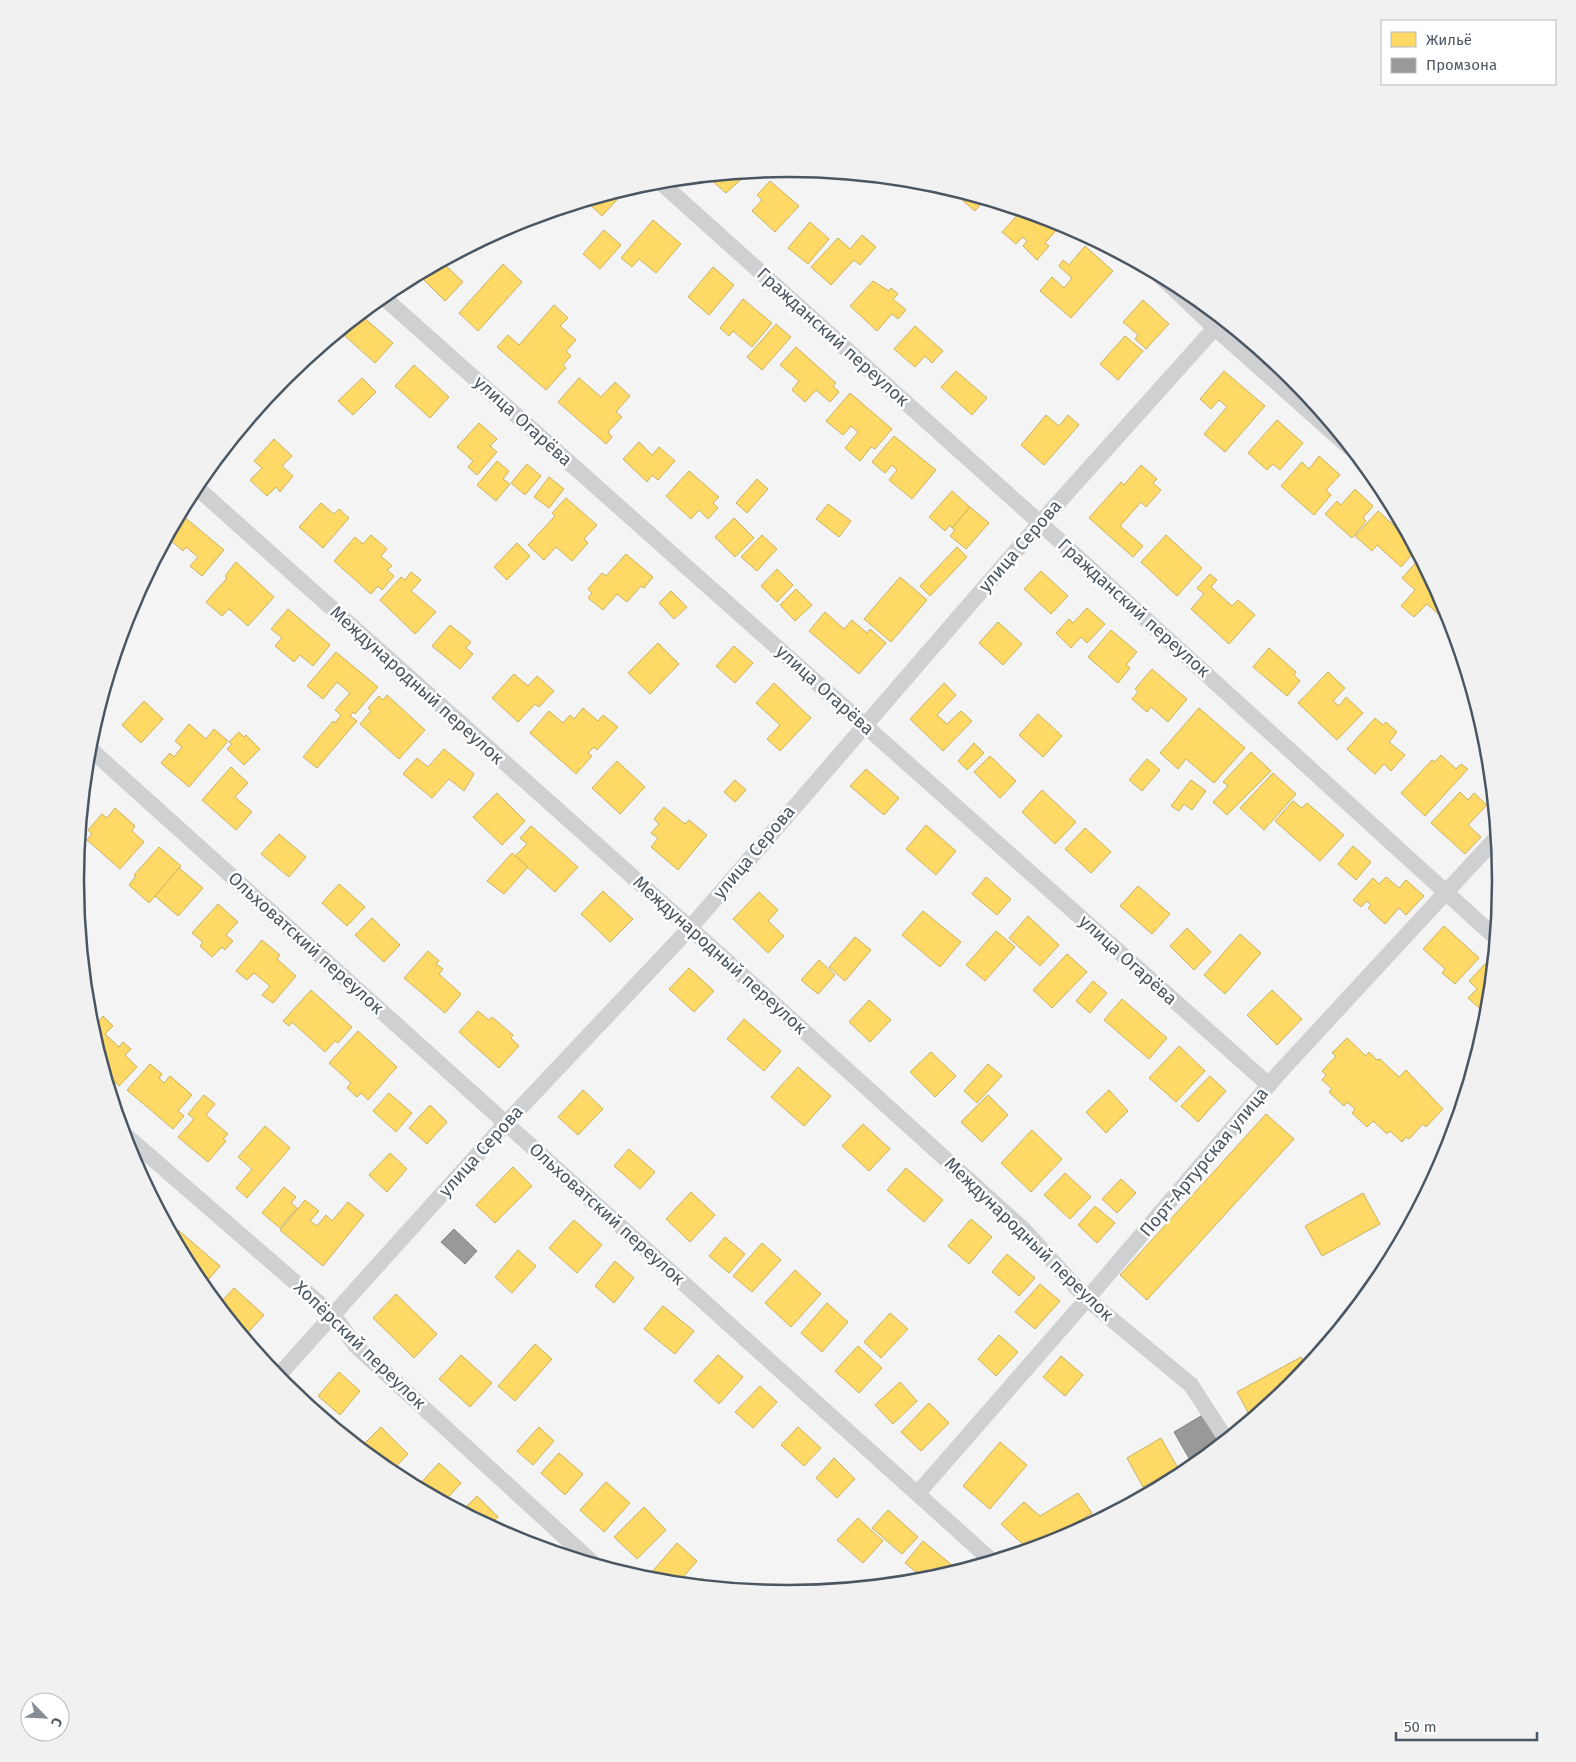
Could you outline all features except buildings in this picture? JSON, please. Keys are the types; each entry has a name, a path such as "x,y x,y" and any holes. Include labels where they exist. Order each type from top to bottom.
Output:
{"street":[{"name":"Гражданский переулок","path":"666,188 1040,523 1490,932"},
{"name":"улица Огарёва","path":"388,301 1269,1085"},
{"name":"улица Серова","path":"283,1371 506,1123 690,928 1040,523 1219,324"},
{"path":"1219,324 1310,410"},
{"name":"Международный переулок","path":"201,491 690,928 1023,1229 1087,1299 1191,1385 1223,1435"},
{"name":"Ольховатский переулок","path":"95,754 987,1556"},
{"name":"Порт-Артурская улица","path":"918,1493 1087,1299 1269,1085 1491,843"},
{"name":"Хопёрский переулок","path":"133,1141 334,1316 354,1345 584,1554"}]}
